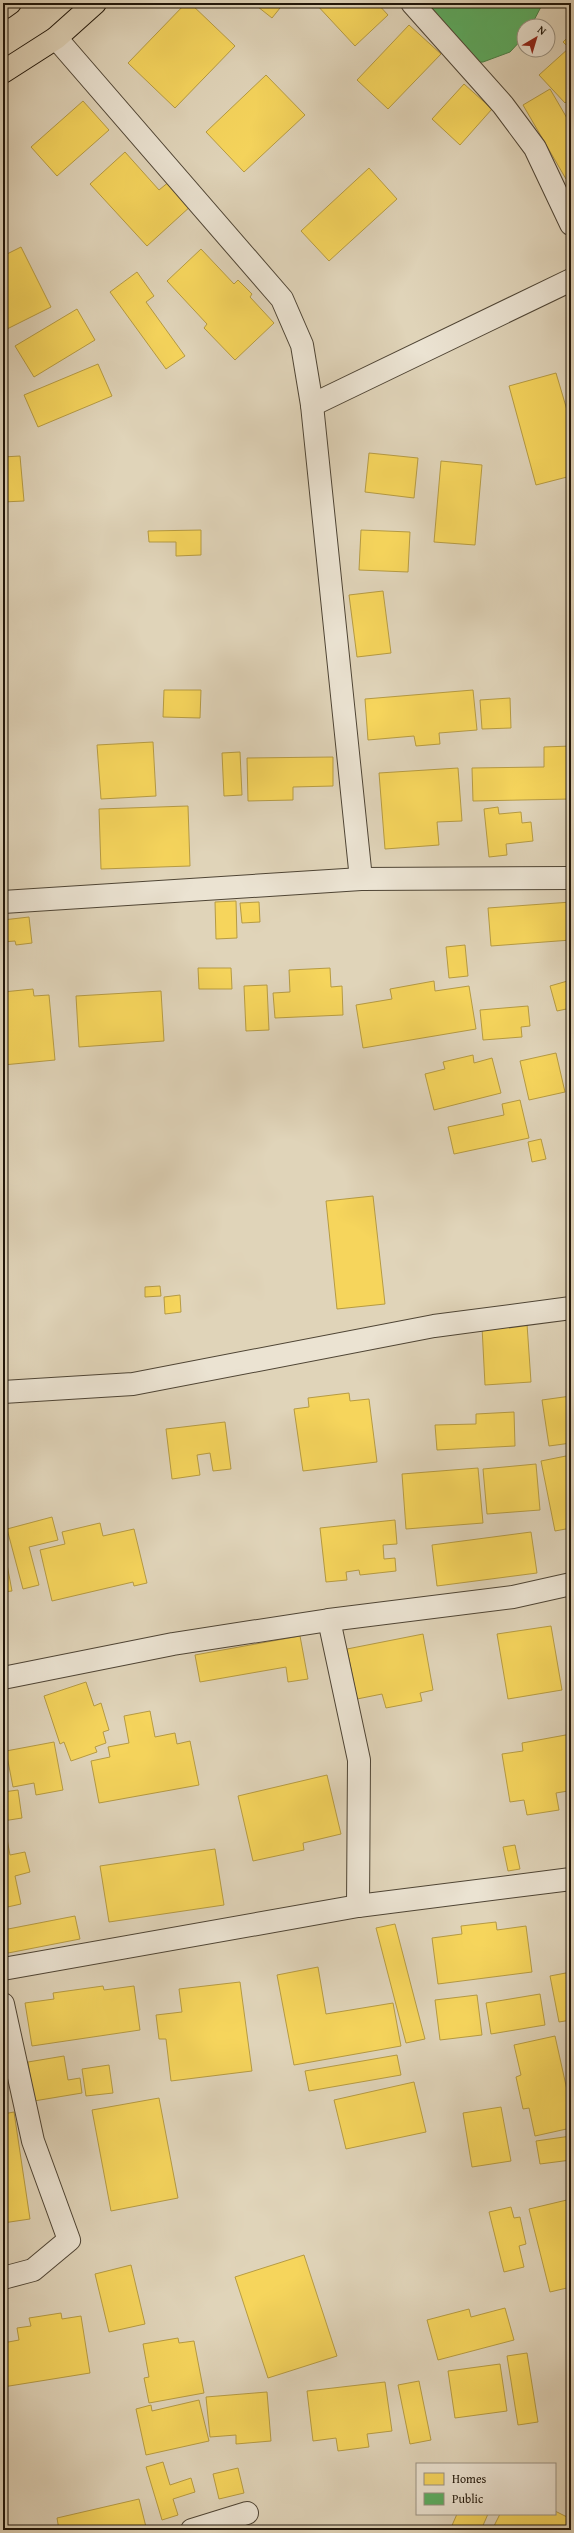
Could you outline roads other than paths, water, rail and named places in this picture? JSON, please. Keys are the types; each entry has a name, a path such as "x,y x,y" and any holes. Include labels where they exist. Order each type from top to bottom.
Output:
{"main road":[{"path":"3,8 10,3"},
{"path":"3,72 56,38 95,3"}],"street":[{"path":"412,3 503,105 535,148 571,224"},
{"path":"56,38 282,298 302,346 312,405 361,879"},
{"path":"312,405 571,280"},
{"path":"3,902 361,879 571,878"},
{"path":"3,1392 133,1384 434,1326 571,1308"},
{"path":"3,1678 173,1644 329,1620 513,1597 571,1584"},
{"path":"329,1620 359,1760 358,1906"},
{"path":"3,1969 358,1906 571,1879"},
{"path":"3,2004 33,2141 69,2240 33,2270 3,2278"},
{"path":"192,2530 247,2513"}]}
